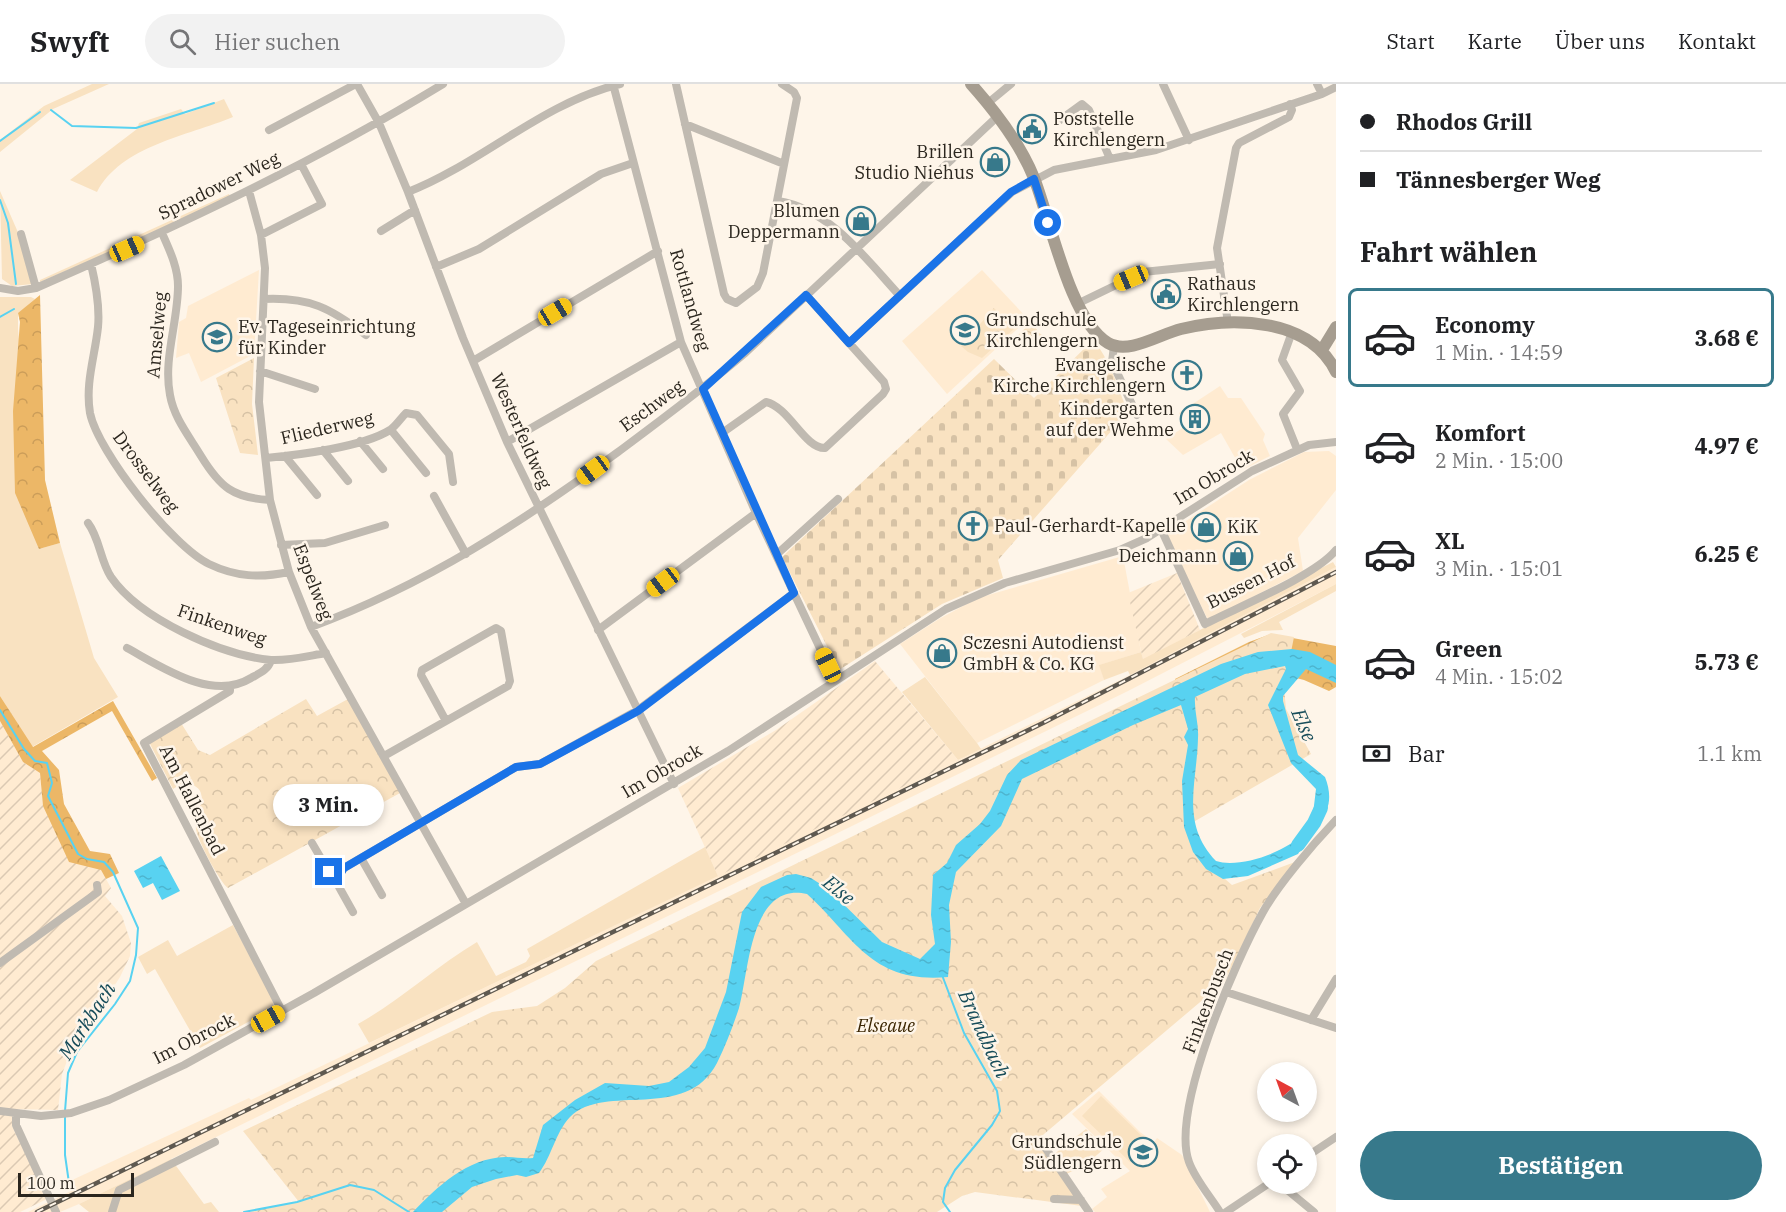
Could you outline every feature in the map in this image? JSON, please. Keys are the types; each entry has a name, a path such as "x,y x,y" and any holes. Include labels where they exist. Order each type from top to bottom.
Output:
{"street":[{"name":"Westerfeldweg","path":"356,84 379,123 507,442 538,510 674,783"},
{"path":"269,130 356,84"},
{"name":"Spradower Weg","path":"0,288 18,291 36,288 162,233 302,164 379,123 443,84"},
{"path":"408,192 439,180 568,102 616,84"},
{"name":"Rottlandweg","path":"616,84 633,163 681,342 756,513 835,680"},
{"path":"676,84 724,294 731,302 740,302 761,281 797,98 794,92 782,84"},
{"path":"971,84 998,116 1034,179 1055,245 1079,303 1100,336 1114,345 1128,346 1180,329 1228,323 1263,325 1292,332 1322,350 1336,372"},
{"path":"988,103 1011,84"},
{"path":"1163,84 1189,140"},
{"path":"1317,84 1322,94"},
{"path":"849,343 1011,192 1034,179 1054,170 1189,140 1322,94 1336,87"},
{"path":"1060,120 1082,104 1089,110 1110,159"},
{"path":"1228,323 1217,248 1236,148 1239,143 1288,117 1292,110 1290,104"},
{"name":"Eschweg","path":"311,627 405,588 466,554 538,510 703,389 998,116"},
{"path":"685,124 784,164"},
{"path":"436,267 479,249 601,174 633,163"},
{"path":"261,235 322,204 302,164"},
{"name":"Espelweg","path":"249,191 261,235 265,268 259,402 270,500 289,572 311,627 466,904"},
{"path":"778,201 809,210 855,247 900,296"},
{"path":"381,231 415,210"},
{"name":"Amselweg","path":"162,233 171,253 178,285 168,375 170,395 176,416 206,463 227,489 248,499 270,500"},
{"path":"21,234 36,288"},
{"path":"473,361 658,251"},
{"name":"Drosselweg","path":"91,264 98,297 98,325 88,392 90,413 102,445 159,519 191,553 207,563 240,576 270,576 289,572"},
{"path":"1079,303 1143,272 1220,264"},
{"path":"722,433 766,402 778,406 815,446 825,448 876,402 886,389 884,382 806,295"},
{"path":"264,299 310,301 336,313 366,335"},
{"path":"1322,350 1336,327"},
{"path":"1292,332 1282,360 1300,391 1283,414 1297,449"},
{"path":"507,442 681,342"},
{"path":"1114,345 1112,362 1137,415"},
{"path":"260,371 315,389"},
{"name":"Fliederweg","path":"266,458 323,450 360,441 391,430 406,413 417,415 449,454 453,482"},
{"path":"391,430 426,473"},
{"path":"360,441 383,469"},
{"name":"Im Obrock","path":"0,1112 16,1115 71,1113 109,1100 184,1065 282,1011 674,783 772,724 928,619 966,599 1005,584 1120,550 1161,529 1240,477 1297,449 1336,442"},
{"path":"323,450 348,481"},
{"path":"285,456 317,495"},
{"path":"434,496 466,554"},
{"path":"776,555 838,499"},
{"path":"598,630 756,513"},
{"name":"Finkenweg","path":"88,523 96,534 100,552 110,574 144,610 160,621 205,641 271,660 326,653"},
{"path":"281,545 325,543 385,525"},
{"name":"Bussen Hof","path":"1161,529 1205,624 1328,561 1336,550"},
{"path":"353,912 339,887 339,876 344,868 422,824 425,818 516,767 540,764 638,711 794,593"},
{"path":"384,756 446,721 508,686 510,681 501,631 496,628 422,670 421,675 446,721"},
{"path":"127,648 193,680 230,687"},
{"name":"Am Hallenbad","path":"271,660 266,669 239,686 230,687 230,691 144,743 282,1011"},
{"name":"Finkenbusch","path":"1220,1212 1189,1162 1185,1136 1194,1087 1226,992 1263,911 1336,820"},
{"path":"312,843 329,872 339,876"},
{"path":"361,858 382,895"},
{"path":"0,963 98,892 97,885"},
{"path":"1311,1020 1336,980"},
{"path":"1226,992 1336,1028"},
{"path":"16,1115 16,1125 56,1212"},
{"path":"1317,1150 1336,1137"},
{"path":"1040,1140 1089,1212"},
{"path":"112,1212 119,1190 215,1142"},
{"path":"1226,1212 1257,1191"},
{"path":"1292,1194 1314,1212"},
{"path":"1054,1199 1081,1200"}],"shaded area":[{"name":"Ev. Tageseinrichtung für Kinder","path":"259,270 254,354 201,382 189,353 176,358 179,322 186,318 188,306"},
{"name":"Grundschule Kirchlengern","path":"982,270 1028,319 947,394 902,341"},
{"path":"1220,386 1228,398 1241,398 1265,434 1263,440 1270,456 1242,470 1221,433 1183,455 1166,439 1187,425 1179,413"},
{"path":"1329,451 1336,456 1336,490 1298,538 1303,571 1208,620 1166,534 1249,480 1304,452"},
{"path":"1123,556 1141,652 1100,665 1104,680 977,743 900,644 978,598"},
{"path":"1336,567 1336,584 1128,691 79,1204 60,1212 28,1212 71,1191 70,1181 249,1098 251,1100 958,760 1130,675"},
{"path":"1177,573 1200,630 1143,660 1128,593"},
{"path":"875,661 958,760 718,876 678,788 776,730"},
{"path":"0,721 23,762 40,773 43,806 101,870 111,888 105,896 122,916 131,943 130,956 120,977 69,1056 62,1074 58,1110 14,1109 12,1126 47,1199 20,1212 0,1212"},
{"name":"Grundschule Südlengern","path":"1099,1091 1140,1132 1154,1142 1157,1138 1182,1155 1210,1212 1095,1212 1092,1209 1107,1197 1101,1189 1130,1171 1072,1114"}],"green space":[{"path":"92,84 109,84 53,109 0,152 0,140 44,106"},
{"path":"224,99 233,117 138,153 108,176 97,192 70,180 137,129 139,123 181,109 185,114"},
{"path":"0,191 20,237 33,284 12,286 2,279"},
{"path":"229,194 230,196 163,229 40,282 40,280"},
{"path":"40,295 45,480 60,543 39,549 15,493 13,411 20,322 18,313"},
{"path":"0,297 35,299 18,314 18,329 39,549 60,543 94,658 118,697 32,747 0,696"},
{"path":"994,308 1014,329 982,358 961,346"},
{"path":"1032,322 1039,333 1050,340 1045,344 1029,344 1018,335"},
{"path":"1093,340 1109,365 1128,412 998,560 1003,578 942,604 839,670 782,557 994,359 1034,398"},
{"path":"254,358 252,404 258,455 240,453 216,378"},
{"path":"1333,562 1336,567 1130,675 1128,671 1104,680 1099,665 1141,652 1143,659"},
{"path":"1336,584 1336,591 1279,622 1283,630 1262,631 1244,638 1241,634"},
{"name":"Elseaue","path":"1271,633 1294,637 1284,687 1286,709 1311,754 1190,824 1210,866 1232,885 1295,862 1260,908 1225,981 1037,1140 1082,1206 975,1192 962,1196 937,1212 248,1212 299,1202 243,1131 492,1012 537,1006 565,988 596,961"},
{"path":"1271,634 1336,646 1336,687 1329,691 1304,680 1276,673 1176,684 1175,679 1249,642"},
{"path":"925,677 981,749 958,760 902,692"},
{"path":"0,696 33,747 113,701 157,778 152,781 112,711 42,751 59,770 64,804 90,851 110,854 119,873 106,879 101,870 69,862 43,806 40,773 23,762 0,721"},
{"path":"306,699 317,716 348,699 400,793 228,888 204,851 197,834 196,822 201,801 199,790 194,785 184,782 173,789 149,742 181,723 198,750 210,755"},
{"path":"705,847 718,876 369,1043 358,1024 389,1005 477,942 496,976 526,962 530,956 527,949"},
{"path":"233,925 272,997 274,1008 200,1048 155,969 147,974 138,957 168,940 177,956"},
{"path":"1101,1096 1149,1143 1130,1162 1082,1116"},
{"path":"1086,1129 1105,1148 1084,1166 1066,1174 1053,1155"},
{"path":"171,1159 204,1204 211,1202 219,1212 89,1212 79,1204"}],"water":[{"path":"1292,649 1310,652 1336,665 1336,683 1306,669 1283,696 1298,755 1325,777 1329,790 1329,802 1325,814 1316,825 1312,822 1316,789 1291,763 1268,705 1286,669 1285,666 1245,674 1195,697 1198,733 1193,802 1198,832 1205,847 1216,861 1238,862 1264,856 1288,845 1305,831 1311,834 1298,854 1248,876 1223,879 1206,869 1193,852 1184,827 1182,781 1188,745 1184,737 1188,729 1181,705 1133,725 1022,779 1001,826 956,872 949,905 951,942 948,977 922,977 900,973 882,965 852,941 807,894 788,894 774,901 763,915 755,933 734,1022 717,1063 703,1081 686,1092 666,1097 603,1102 585,1107 565,1123 539,1173 526,1177 517,1175 496,1179 472,1187 442,1212 413,1212 443,1184 478,1162 505,1157 533,1158 543,1125 575,1100 605,1083 649,1086 669,1082 689,1067 705,1048 726,992 742,912 761,887 787,875 796,874 811,878 828,889 882,942 920,959 935,944 931,915 933,875 947,863 956,845 980,824 990,811 1007,775 1021,760 1221,664 1258,652"},
{"path":"161,856 180,891 162,900 153,883 143,888 134,871"}],"waterway":[{"path":"51,110 72,126 136,128 214,103"},
{"path":"0,141 40,112"},
{"path":"0,200 8,223 16,284"},
{"path":"0,317 14,309"},
{"name":"Markbach","path":"0,710 24,749 35,761 47,763 52,783 48,796 78,854 87,859 104,862 113,872 138,928 136,955 130,981 77,1052 68,1073 65,1111"},
{"name":"Else","path":"1298,845 1314,823 1321,808"},
{"name":"Brandbach","path":"942,975 964,1033 997,1091 1000,1111 992,1125 955,1170 945,1188 943,1202 950,1212"},
{"name":"Markbach","path":"65,1117 65,1155 70,1190"},
{"name":"Markbach","path":"244,1212 297,1202 350,1185 374,1190 409,1212"}],"railway":[{"path":"37,1212 1043,723 1336,572"}],"place":[{"name":"Poststelle Kirchlengern","path":"1032,129"},
{"name":"Brillen Studio Niehus","path":"995,162"},
{"name":"Blumen Deppermann","path":"861,221"},
{"name":"Rathaus Kirchlengern","path":"1166,294"},
{"name":"Grundschule Kirchlengern","path":"965,330"},
{"name":"Ev. Tageseinrichtung für Kinder","path":"217,337"},
{"name":"Evangelische Kirche Kirchlengern","path":"1187,375"},
{"name":"Kindergarten auf der Wehme","path":"1195,419"},
{"name":"Paul-Gerhardt-Kapelle","path":"973,526"},
{"name":"KiK","path":"1206,527"},
{"name":"Deichmann","path":"1238,556"},
{"name":"Sczesni Autodienst GmbH & Co. KG","path":"942,653"},
{"name":"Grundschule Südlengern","path":"1143,1152"}],"route":[{"path":"329,872 339,876 344,868 422,824 425,818 516,767 540,764 627,714 638,711 794,593 756,513 703,389 806,295 849,343 1011,192 1026,186 1034,179 1048,223"}]}
